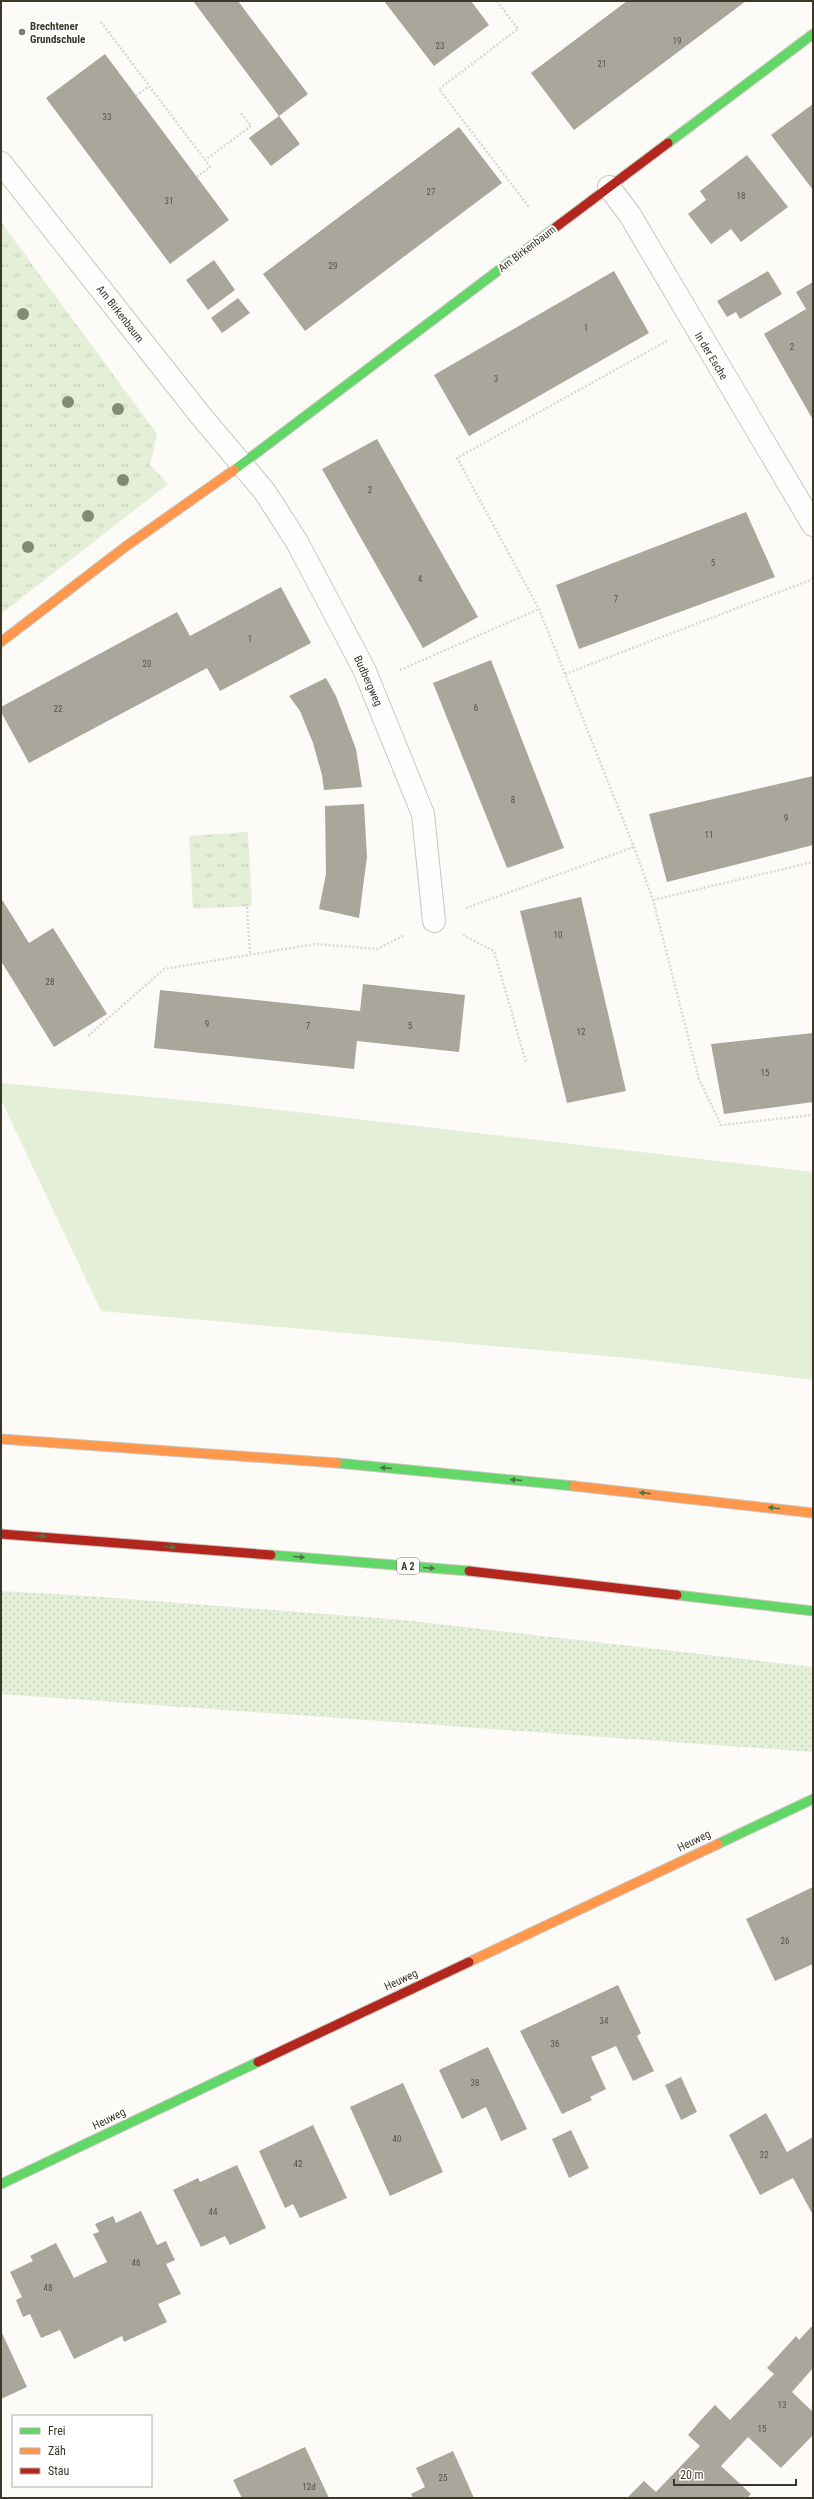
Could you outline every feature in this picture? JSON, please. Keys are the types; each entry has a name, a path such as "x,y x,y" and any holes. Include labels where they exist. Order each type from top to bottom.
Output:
{"main road":[{"name":"Am Birkenbaum","path":"1,642 125,547 242,464 813,34"},
{"path":"1,1439 158,1448 572,1485 813,1513"},
{"name":"A 2","path":"1,1534 474,1572 813,1611"},
{"name":"Heuweg","path":"1,2184 813,1799"}],"street":[{"name":"Am Birkenbaum","path":"1,163 201,416 242,464"},
{"name":"In der Esche","path":"609,187 630,215 693,326 813,525"},
{"name":"Budbergweg","path":"242,464 265,492 297,542 370,684 423,814 434,921"}],"path":[{"path":"497,1 518,29 439,89 548,233"},
{"path":"101,22 210,167 197,177"},
{"path":"136,96 149,86"},
{"path":"205,160 252,126 241,113"},
{"path":"693,326 457,458 539,610 634,847 653,900 699,1079 721,1125 813,1115"},
{"path":"565,674 813,579"},
{"path":"370,684 539,610"},
{"path":"88,1036 164,969 315,944 377,949 434,921 634,847"},
{"path":"653,900 813,862"},
{"path":"247,906 250,955"},
{"path":"434,921 494,951 526,1062"}],"green space":[{"path":"1,222 157,434 150,465 168,484 1,614"},
{"path":"248,832 252,906 193,909 189,836"},
{"path":"1,1083 236,1105 813,1172 813,1380 639,1359 101,1311 1,1100"},
{"path":"1,1591 90,1596 404,1620 813,1667 813,1752 1,1694"}],"building":[{"path":"193,1 238,1 308,94 279,116"},
{"path":"384,1 471,1 489,25 434,66"},
{"path":"627,1 746,1 574,130 531,73"},
{"path":"105,54 229,220 170,264 46,98"},
{"path":"813,104 813,190 771,135"},
{"path":"279,116 300,144 271,166 249,138"},
{"path":"459,127 502,183 305,331 263,274"},
{"path":"747,155 788,207 741,242 731,229 711,244 688,214 706,200 700,191"},
{"path":"214,260 235,290 208,310 186,280"},
{"path":"614,271 649,333 469,436 434,375"},
{"path":"768,271 782,294 740,319 736,312 727,317 717,301"},
{"path":"813,282 813,420 764,334 806,309 796,292"},
{"path":"238,298 250,313 222,333 211,318"},
{"path":"377,439 478,617 423,648 322,469"},
{"path":"746,512 775,577 579,649 556,585"},
{"path":"281,587 311,643 220,691 207,668 29,763 1,712 1,707 177,612 190,636"},
{"path":"491,660 564,848 507,868 433,683"},
{"path":"326,678 336,696 356,749 362,787 324,790 322,775 313,743 300,711 289,696"},
{"path":"813,776 813,845 667,882 649,814"},
{"path":"364,804 367,857 359,918 319,909 326,874 325,806"},
{"path":"581,897 626,1091 567,1103 520,911"},
{"path":"1,898 29,943 53,928 107,1014 54,1047 1,961"},
{"path":"363,984 465,995 459,1052 357,1041 354,1069 154,1048 160,990 360,1011"},
{"path":"813,1033 813,1102 724,1114 711,1044"},
{"path":"813,1887 813,1964 775,1981 746,1919"},
{"path":"618,1985 641,2033 637,2036 654,2071 633,2081 616,2046 591,2057 606,2089 590,2097 592,2100 562,2114 520,2031"},
{"path":"488,2047 527,2129 501,2141 486,2107 462,2119 439,2070"},
{"path":"681,2077 697,2112 681,2120 665,2085"},
{"path":"403,2083 443,2172 390,2196 350,2107"},
{"path":"766,2113 787,2152 813,2137 813,2215 793,2178 760,2195 729,2135"},
{"path":"313,2125 347,2198 300,2218 293,2204 285,2208 259,2151"},
{"path":"571,2130 589,2168 569,2178 552,2139"},
{"path":"237,2165 266,2228 230,2245 225,2236 201,2247 173,2190 198,2178 200,2182"},
{"path":"141,2211 157,2245 166,2241 175,2260 166,2264 181,2294 158,2304 167,2322 124,2342 122,2336 74,2359 60,2330 41,2338 30,2314 23,2317 16,2300 22,2297 10,2272 33,2261 30,2256 56,2243 74,2278 107,2262 93,2234 99,2232 95,2224 113,2216 116,2223"},
{"path":"813,2325 813,2368 792,2392 813,2412 813,2435 781,2468 748,2437 721,2466 751,2494 747,2498 628,2497 644,2481 656,2492 700,2446 688,2435 715,2405 730,2420 774,2374 767,2368 796,2336 799,2340"},
{"path":"1,2331 27,2387 1,2399"},
{"path":"305,2447 329,2498 242,2498 233,2480"},
{"path":"453,2451 474,2498 413,2498 411,2494 425,2487 416,2468"}],"traffic: fast":[{"path":"668,143 813,34"},
{"path":"234,470 556,227"},
{"path":"337,1463 574,1486"},
{"path":"271,1555 469,1571"},
{"path":"677,1595 813,1611"},
{"path":"718,1844 813,1799"},
{"path":"1,2184 258,2062"}],"traffic: slow":[{"path":"1,642 125,547 234,470"},
{"path":"1,1439 337,1463"},
{"path":"574,1486 813,1513"},
{"path":"469,1962 718,1844"}],"traffic: jam":[{"path":"556,227 668,143"},
{"path":"1,1534 271,1555"},
{"path":"469,1571 677,1595"},
{"path":"258,2062 469,1962"}],"place":[{"name":"Brechtener Grundschule","path":"22,32"}]}
